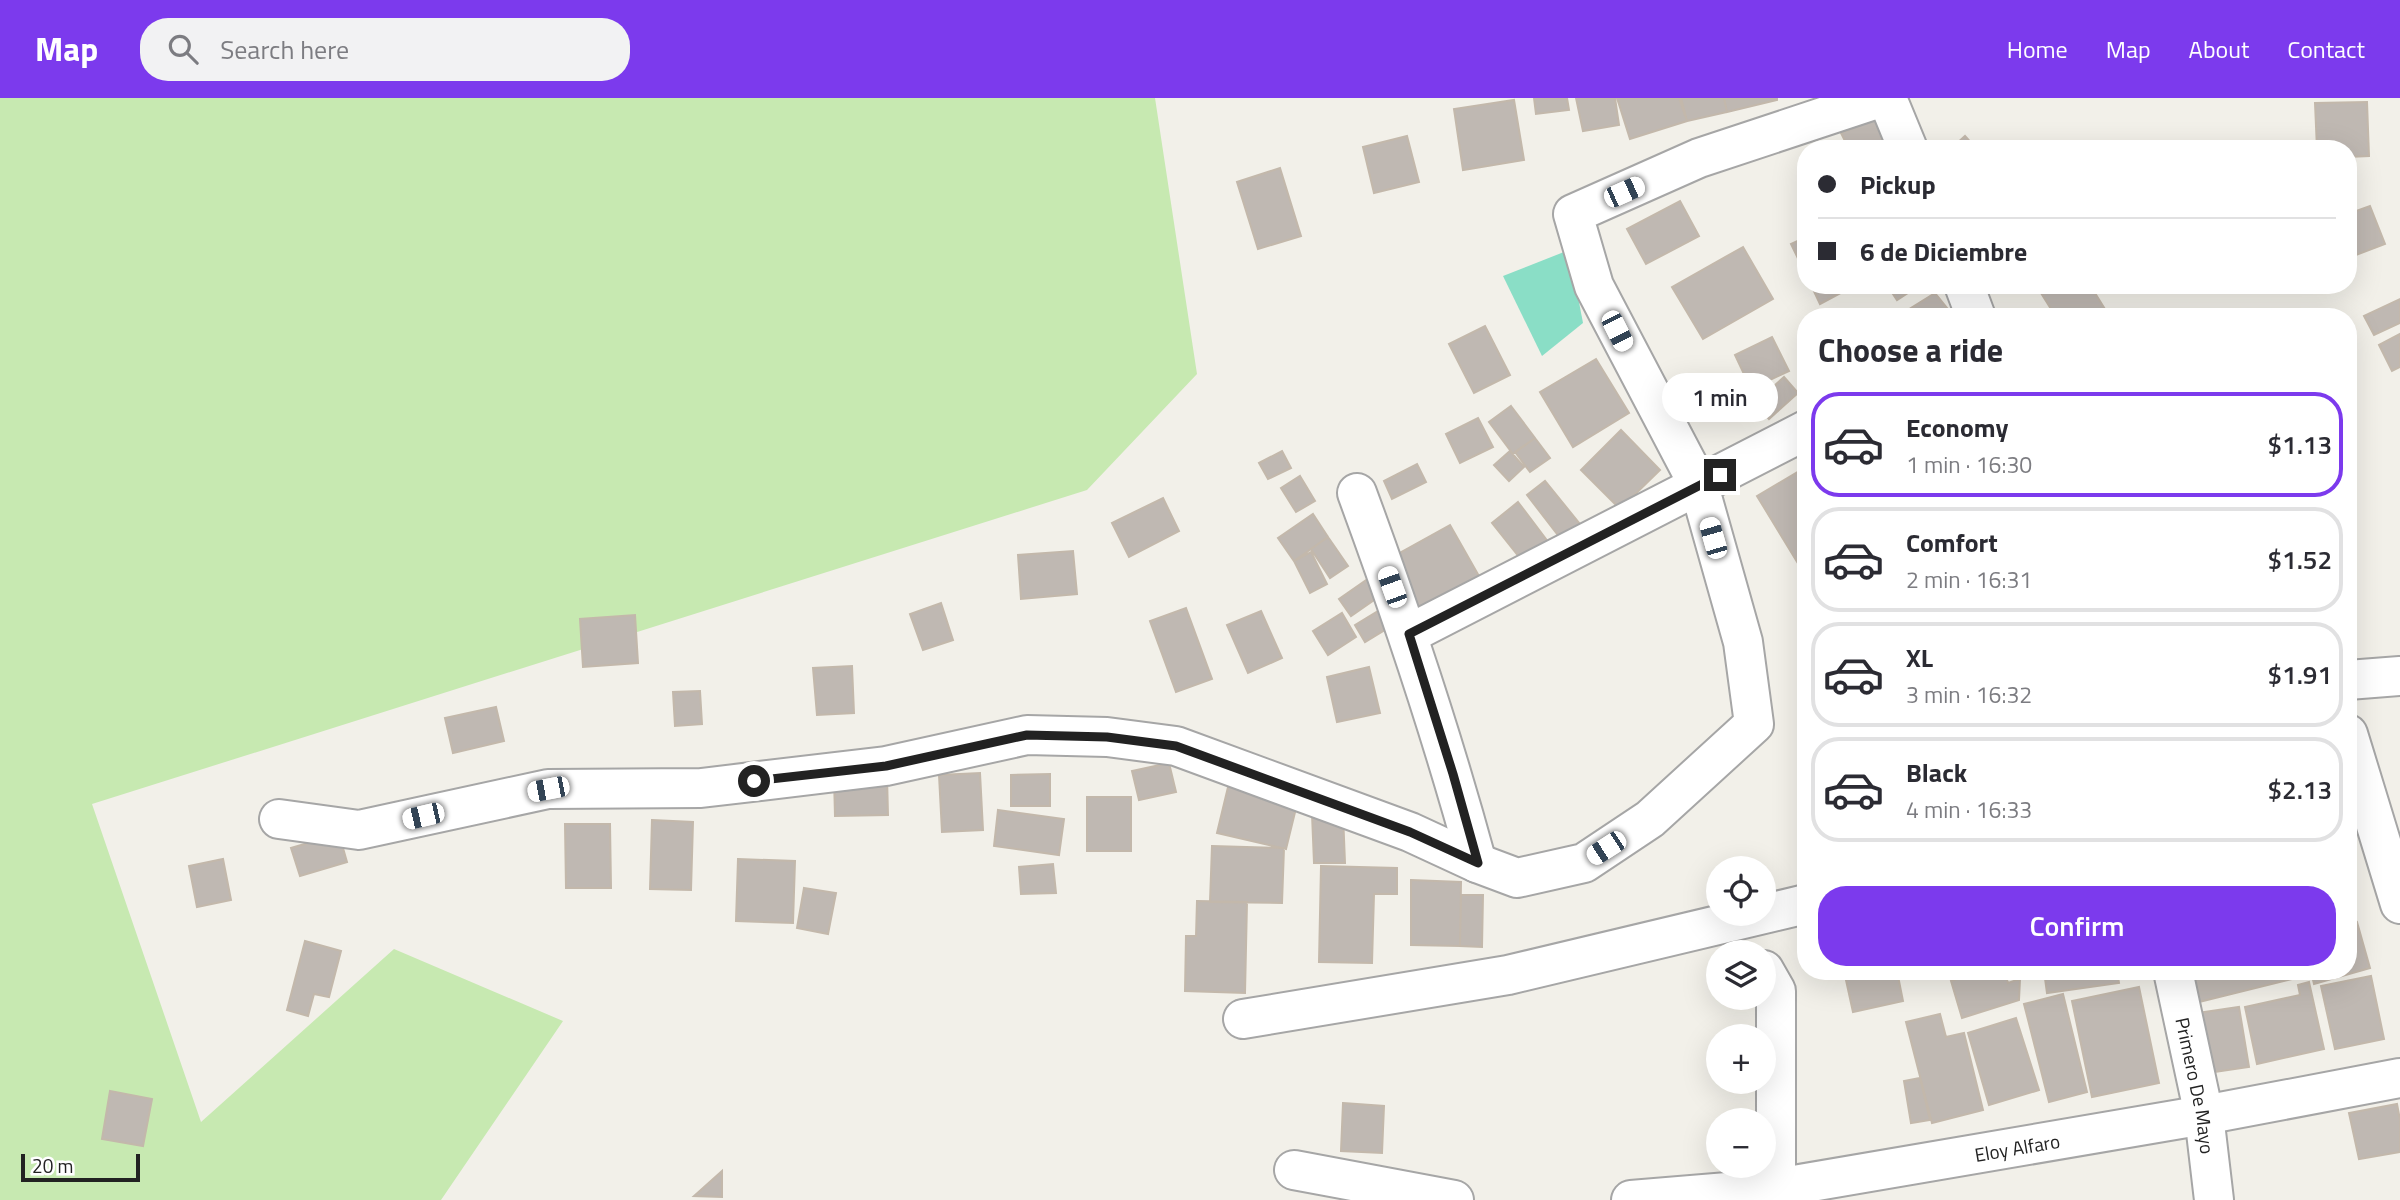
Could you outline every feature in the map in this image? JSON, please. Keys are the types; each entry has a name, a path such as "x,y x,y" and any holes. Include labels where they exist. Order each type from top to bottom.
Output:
{"street":[{"path":"279,818 359,830 548,789 701,788 886,766 1027,735 1107,737 1176,746 1410,832 1517,878 1584,863 1650,819 1754,724 1742,642 1699,486 1594,286 1573,214 1699,158 1880,98"},
{"path":"1886,98 1904,140"},
{"path":"1409,634 1797,435"},
{"path":"1357,493 1409,634 1478,863"},
{"path":"2357,680 2400,676"},
{"path":"2357,763 2400,904"},
{"path":"1243,1019 1508,975 1797,906"},
{"path":"1705,929 1726,940"},
{"name":"Primero De Mayo","path":"2174,980 2204,1115 2214,1200"},
{"path":"1776,1010 1776,1194"},
{"name":"Eloy Alfaro","path":"1631,1200 1776,1194 2400,1078"},
{"path":"1294,1170 1454,1200"}],"green space":[{"path":"0,98 1155,98 1197,374 1087,490 92,804 201,1122 394,949 563,1021 441,1200 0,1200"},
{"path":"1569,250 1583,323 1542,356 1503,276"}],"building":[{"path":"1534,98 1567,98 1569,110 1536,114"},
{"path":"1576,98 1615,98 1619,125 1583,131"},
{"path":"1617,98 1679,98 1687,121 1630,139"},
{"path":"1681,98 1724,98 1727,112 1687,121"},
{"path":"1724,98 1777,98 1777,100 1727,112"},
{"path":"1514,100 1524,160 1463,170 1454,109"},
{"path":"2367,102 2369,156 2357,157 2357,140 2317,140 2315,103"},
{"path":"1889,112 1901,140 1844,140 1841,133"},
{"path":"1407,136 1419,182 1374,193 1363,147"},
{"path":"1280,168 1301,236 1258,249 1237,182"},
{"path":"1680,201 1699,236 1646,264 1627,229"},
{"path":"2370,206 2385,244 2357,255 2357,211"},
{"path":"1797,241 1797,256 1791,244"},
{"path":"1743,247 1773,299 1703,339 1672,287"},
{"path":"1815,294 1839,294 1820,304"},
{"path":"1893,294 1906,294 1897,300"},
{"path":"1936,294 1947,308 1911,308"},
{"path":"2042,294 2096,294 2104,308 2050,308"},
{"path":"2400,299 2400,323 2374,335 2364,316"},
{"path":"1485,326 1510,375 1474,393 1449,344"},
{"path":"2400,334 2400,367 2392,371 2379,345"},
{"path":"1772,337 1789,371 1751,389 1735,355"},
{"path":"1596,359 1629,413 1573,447 1540,392"},
{"path":"1784,377 1797,392 1769,419 1755,403"},
{"path":"1511,406 1535,438 1513,454 1489,422"},
{"path":"1478,418 1493,447 1460,463 1446,434"},
{"path":"1621,430 1660,470 1620,509 1581,470"},
{"path":"1535,438 1550,458 1530,472 1515,452"},
{"path":"1282,451 1291,468 1268,479 1259,463"},
{"path":"1510,451 1524,467 1509,481 1494,465"},
{"path":"1417,464 1426,482 1392,499 1384,481"},
{"path":"1797,472 1797,562 1757,496"},
{"path":"1300,476 1315,501 1296,512 1281,488"},
{"path":"1545,481 1580,524 1561,539 1527,495"},
{"path":"1163,498 1179,531 1129,557 1112,523"},
{"path":"1518,502 1549,543 1524,563 1492,523"},
{"path":"1313,514 1328,537 1294,561 1278,538"},
{"path":"1450,525 1480,578 1419,613 1389,559"},
{"path":"1328,537 1348,566 1330,578 1311,549"},
{"path":"1073,551 1077,594 1021,599 1018,555"},
{"path":"1311,552 1327,584 1310,593 1294,561"},
{"path":"1375,574 1387,591 1351,616 1339,599"},
{"path":"1393,602 1403,619 1365,642 1355,625"},
{"path":"941,603 953,640 923,650 910,614"},
{"path":"1186,608 1212,679 1176,692 1150,621"},
{"path":"1261,611 1282,658 1248,673 1227,625"},
{"path":"1342,613 1356,637 1328,655 1313,631"},
{"path":"635,615 638,663 583,667 580,619"},
{"path":"852,666 854,713 817,715 813,668"},
{"path":"1369,667 1380,713 1337,722 1327,677"},
{"path":"700,691 702,724 675,726 673,692"},
{"path":"496,707 504,741 453,753 445,718"},
{"path":"1169,763 1176,792 1139,800 1132,771"},
{"path":"980,773 983,830 942,832 939,775"},
{"path":"1050,774 1050,806 1011,806 1011,775"},
{"path":"887,776 888,815 835,816 834,778"},
{"path":"1229,783 1298,800 1286,849 1217,833"},
{"path":"1087,797 1131,797 1131,851 1087,851"},
{"path":"998,810 1064,819 1059,855 994,846"},
{"path":"1312,814 1343,814 1345,863 1314,863"},
{"path":"652,820 693,822 691,890 650,889"},
{"path":"565,824 610,824 611,888 566,888"},
{"path":"339,834 347,862 300,876 291,848"},
{"path":"1212,846 1284,848 1282,903 1210,902"},
{"path":"223,859 231,900 197,907 189,866"},
{"path":"738,859 795,861 793,923 736,921"},
{"path":"1053,864 1056,893 1021,894 1019,867"},
{"path":"1321,866 1397,868 1397,894 1374,894 1372,963 1319,962"},
{"path":"1411,880 1461,882 1460,946 1411,945"},
{"path":"804,888 836,893 828,934 797,928"},
{"path":"1461,895 1483,895 1482,947 1460,946"},
{"path":"1197,901 1247,902 1245,993 1185,991 1186,936 1196,936"},
{"path":"2357,922 2370,968 2357,972"},
{"path":"305,941 341,951 329,997 314,994 308,1016 287,1010"},
{"path":"2371,976 2384,1039 2335,1049 2321,986"},
{"path":"1846,980 1899,980 1903,1001 1853,1012"},
{"path":"2007,980 2008,983 2020,980 2019,1000 1962,1018 1951,981"},
{"path":"2045,980 2118,980 2119,983 2047,993"},
{"path":"2193,980 2288,980 2199,1002"},
{"path":"2309,982 2324,1049 2257,1064 2245,1007 2300,995 2298,985"},
{"path":"2139,987 2159,1083 2092,1097 2072,1001"},
{"path":"2063,994 2087,1092 2049,1102 2024,1004"},
{"path":"2239,1007 2249,1067 2207,1073 2197,1013"},
{"path":"1940,1014 1946,1037 1964,1033 1983,1110 1932,1123 1906,1022"},
{"path":"2016,1018 2039,1090 1989,1105 1968,1033"},
{"path":"1920,1078 1930,1120 1911,1123 1904,1081"},
{"path":"110,1091 152,1099 143,1146 102,1139"},
{"path":"1343,1103 1384,1106 1382,1153 1341,1151"},
{"path":"2397,1104 2400,1152 2359,1159 2349,1113"},
{"path":"722,1171 722,1197 694,1196"}],"route":[{"path":"754,781 886,766 1027,735 1107,737 1176,746 1410,832 1478,863 1409,634 1720,475"}]}
